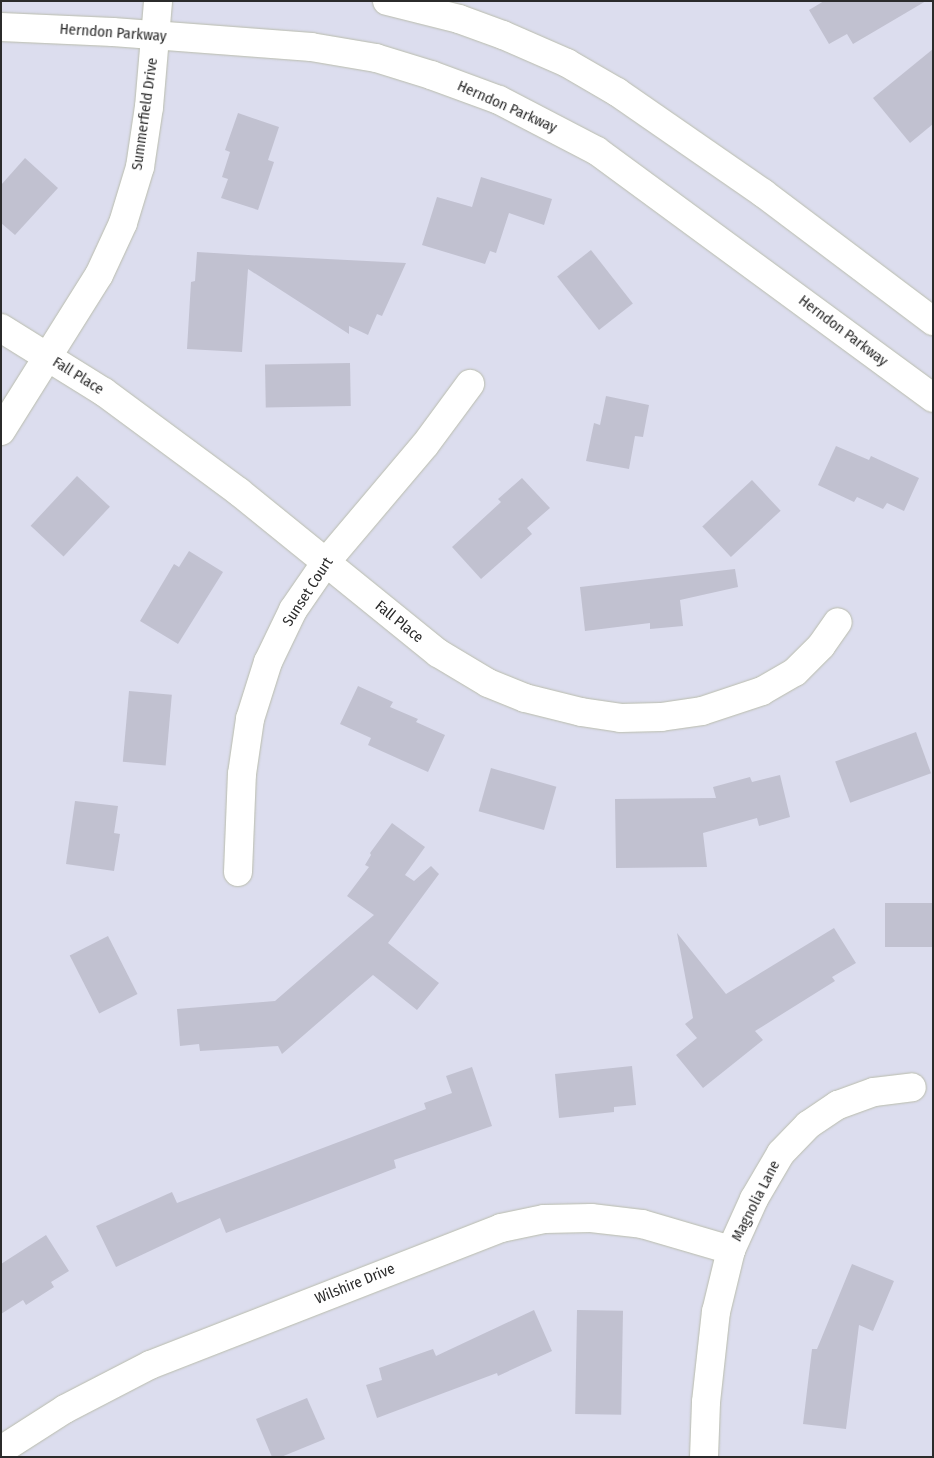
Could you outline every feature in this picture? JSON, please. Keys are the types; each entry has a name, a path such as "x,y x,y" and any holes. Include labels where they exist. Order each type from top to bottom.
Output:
{"street":[{"name":"Summerfield Drive","path":"1,431 100,275 123,223 140,167 149,107 158,1"},
{"path":"387,1 459,19 503,35 567,63 617,92 763,193 933,321"},
{"name":"Herndon Parkway","path":"1,27 113,32 276,43 367,57 431,75 499,100 597,151 933,398"},
{"name":"Fall Place","path":"1,328 104,392 239,492 438,653 488,683 534,700 580,712 621,718 661,717 702,711 762,691 795,672 821,646 838,622"},
{"name":"Sunset Court","path":"238,872 242,774 250,719 268,662 293,610 326,562 425,445 470,384"},
{"name":"Magnolia Lane","path":"704,1457 706,1402 716,1312 731,1250 754,1199 781,1152 808,1125 838,1105 865,1095 912,1087"},
{"name":"Wilshire Drive","path":"1,1450 65,1409 150,1365 500,1228 544,1219 592,1218 642,1224 731,1250"}],"building":[{"path":"824,1 926,1 853,44 847,34 829,44 809,10"},
{"path":"933,49 933,124 910,143 873,98"},
{"path":"238,113 279,127 268,160 274,162 258,210 221,198 228,179 222,177 230,152 225,150"},
{"path":"25,158 58,188 15,235 1,223 1,185"},
{"path":"481,177 552,199 544,225 509,213 496,253 490,251 485,264 422,245 437,197 472,207"},
{"path":"591,250 633,304 599,330 557,276"},
{"path":"197,252 406,263 382,316 377,314 368,335 349,326 349,334 248,269 242,352 187,349 191,282 195,281"},
{"path":"350,363 351,406 266,407 265,364"},
{"path":"606,396 649,405 643,437 635,436 629,469 586,461 594,423 600,425"},
{"path":"836,446 869,460 871,456 919,478 904,511 887,503 883,509 857,497 854,502 818,485"},
{"path":"77,476 110,507 64,556 31,526"},
{"path":"522,478 550,508 527,528 532,534 481,579 452,547 501,502 498,499"},
{"path":"752,480 781,511 731,557 702,526"},
{"path":"189,551 223,572 178,644 140,621 174,564 179,567"},
{"path":"735,569 738,587 680,600 683,626 650,629 650,623 585,631 580,587"},
{"path":"358,686 393,702 390,707 418,719 416,722 445,735 428,772 368,745 371,738 340,724"},
{"path":"129,691 172,695 166,765 123,762"},
{"path":"916,732 931,773 850,803 835,761"},
{"path":"491,768 556,787 544,830 479,811"},
{"path":"780,775 790,817 759,826 757,818 703,833 707,867 616,868 615,799 716,798 713,787 750,777 752,782"},
{"path":"75,801 118,806 114,833 120,834 114,871 66,864"},
{"path":"392,823 425,847 405,875 414,881 431,866 439,874 388,943 439,983 417,1010 373,975 282,1054 278,1046 200,1051 199,1044 180,1046 177,1009 275,1001 374,915 347,896 369,867 365,865 371,855 370,853"},
{"path":"885,903 933,903 933,947 885,947"},
{"path":"834,928 856,963 832,977 835,981 755,1031 763,1040 703,1088 676,1055 697,1038 685,1024 693,1018 677,933 726,994"},
{"path":"108,936 138,994 99,1013 70,956"},
{"path":"632,1066 636,1105 614,1107 614,1112 559,1118 555,1074"},
{"path":"472,1067 492,1126 394,1160 396,1168 226,1233 220,1218 116,1267 96,1226 172,1192 177,1203 426,1109 424,1103 452,1093 446,1076"},
{"path":"46,1235 69,1271 51,1282 54,1287 26,1305 23,1300 1,1314 1,1264"},
{"path":"852,1264 894,1281 873,1331 859,1325 846,1429 803,1424 812,1349 817,1349"},
{"path":"534,1310 552,1351 498,1376 497,1373 377,1418 366,1385 382,1380 379,1368 433,1349 436,1356"},
{"path":"577,1310 623,1311 621,1415 575,1414"},
{"path":"307,1398 325,1439 281,1457 272,1457 256,1419"}]}
